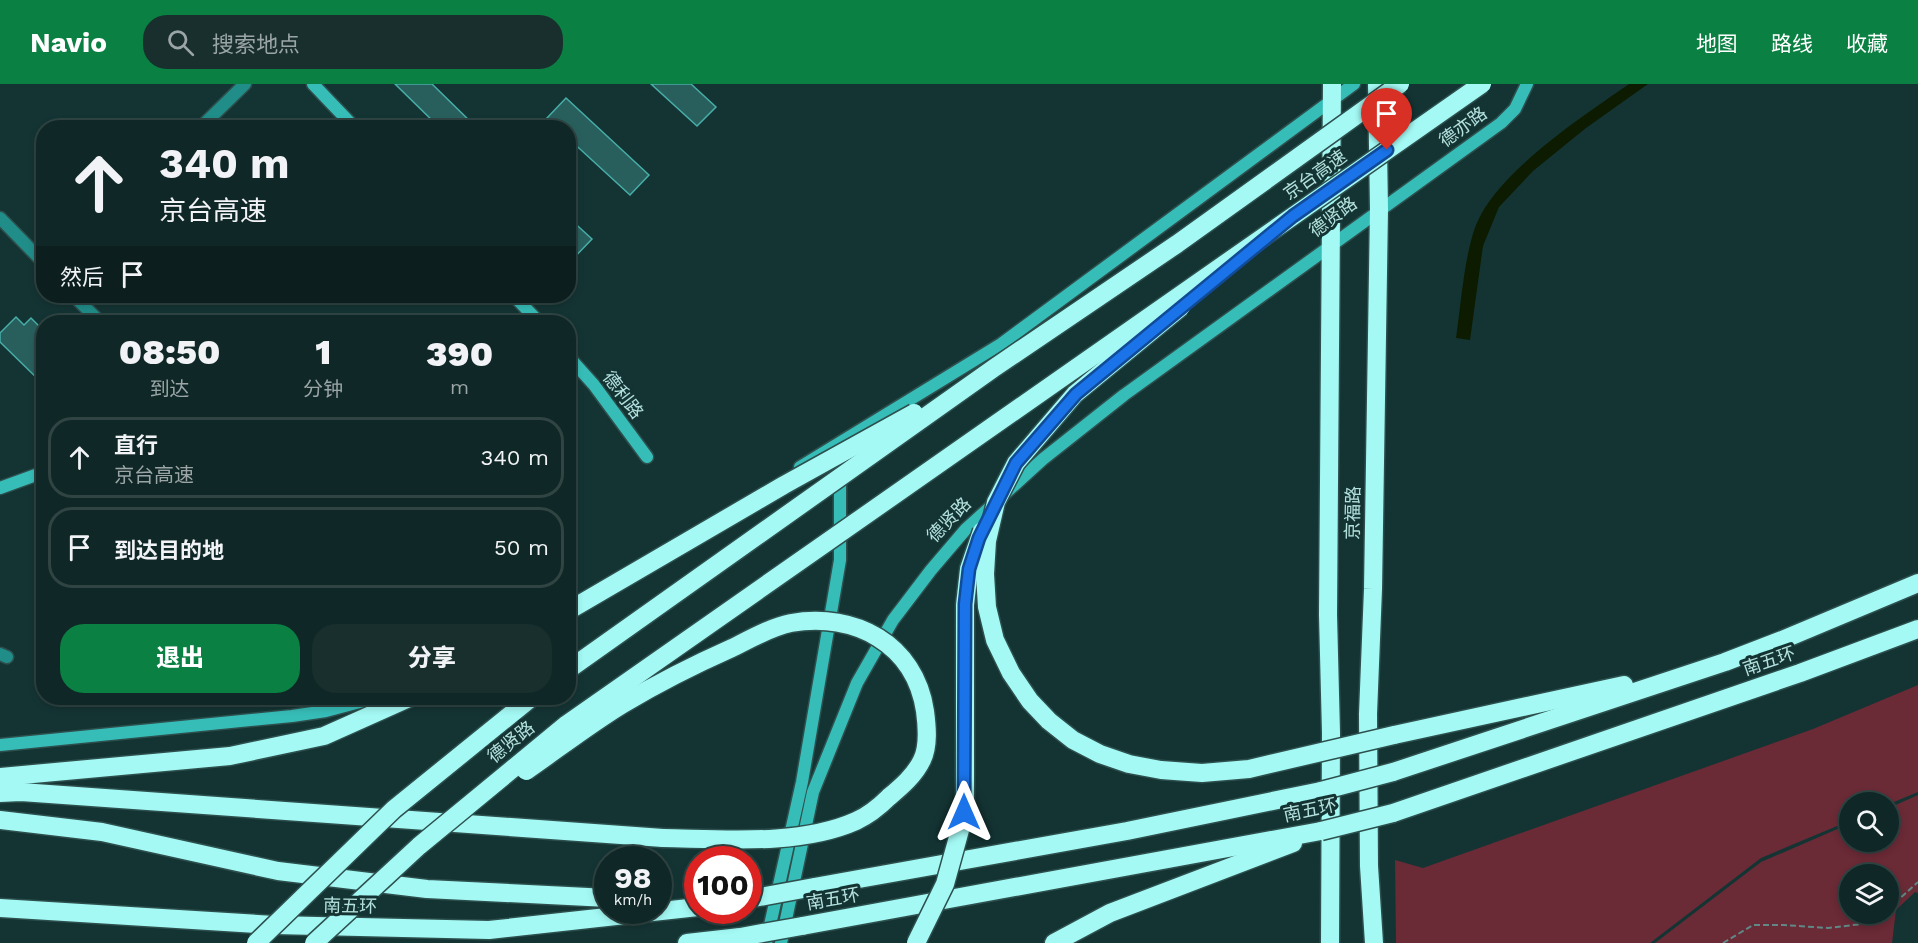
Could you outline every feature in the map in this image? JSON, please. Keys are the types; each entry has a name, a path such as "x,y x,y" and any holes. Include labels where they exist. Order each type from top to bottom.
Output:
{"highway":[{"name":"京福路","path":"1374,943 1369,866 1368,714 1373,589 1379,209 1377,84"},
{"name":"京台高速","path":"994,368 1177,244 1400,84"},
{"name":"京台高速","path":"1202,280 1482,84"},
{"name":"京福路","path":"1330,943 1331,733 1328,615 1332,92"},
{"path":"916,943 945,884 964,812 965,604 969,569 979,538 1016,463 1076,394 1293,216"},
{"name":"德贤路","path":"314,943 419,846 567,724 1202,280"},
{"path":"576,606 784,485 994,368"},
{"path":"576,664 994,368"},
{"path":"996,502 987,541 985,574 987,607 995,640 1011,674 1030,701 1049,721 1073,740 1100,754 1129,764 1161,770 1202,773 1249,769 1725,662"},
{"name":"南五环","path":"762,896 1126,831 1321,791 1393,772 1725,662 1918,583"},
{"path":"0,793 33,793 663,838 744,840 816,834 857,820 885,801 906,783 923,760 928,730 916,678 904,659 869,632 848,625 816,620 788,624 718,654 624,704 419,846"},
{"name":"南五环","path":"687,943 740,937 1320,831 1393,813 1800,673 1918,629"},
{"path":"0,777 230,756 324,736 393,705"},
{"name":"德贤路","path":"256,943 394,809 522,705"},
{"path":"0,820 102,832 278,871 428,889 594,897"},
{"path":"1054,943 1110,913 1275,851 1320,831"},
{"name":"南五环","path":"0,908 274,925 489,930 684,907"}],"street":[{"path":"208,120 245,84"},
{"path":"313,84 347,120"},
{"path":"576,599 656,554 1001,344 1332,92 1354,84"},
{"name":"德亦路","path":"1379,209 1501,123 1515,109 1527,84"},
{"name":"德贤路","path":"781,943 813,792 831,744 857,682 888,629 931,570 966,529 1043,459 1124,395 1379,209"},
{"path":"0,218 36,255"},
{"path":"81,303 92,315"},
{"path":"521,303 532,315"},
{"name":"德利路","path":"576,365 594,385 647,457"},
{"path":"766,943 802,782 840,560 840,442"},
{"path":"0,488 36,475"},
{"path":"0,745 292,716 349,705"}],"path":[{"path":"1899,899 1918,882"},
{"path":"1723,943 1753,925 1828,928 1862,924"}],"shaded area":[{"path":"1629,84 1648,84 1586,128 1533,171 1499,207 1483,246 1470,340 1456,338 1463,281 1472,237 1486,205 1521,166 1543,147"},
{"path":"1918,685 1918,792 1899,800 1899,792 1839,792 1839,825 1761,858 1650,943 1396,943 1395,860 1423,868 1813,729"},
{"path":"1918,795 1918,893 1915,892 1899,907 1899,864 1839,864 1839,924 1894,924 1892,943 1655,943 1761,862 1839,828 1839,852 1899,852 1899,804"}],"building":[{"path":"395,84 432,84 469,120 432,120"},
{"path":"651,84 691,84 716,107 697,126"},
{"path":"566,98 649,175 630,195 576,145 576,120 549,120 547,118"},
{"path":"576,224 592,239 576,256"},
{"path":"16,317 24,325 31,318 36,323 36,377 0,342 0,333"}],"route":[{"path":"964,812 965,604 969,569 979,538 1016,463 1076,394 1293,216 1387,150"}]}
